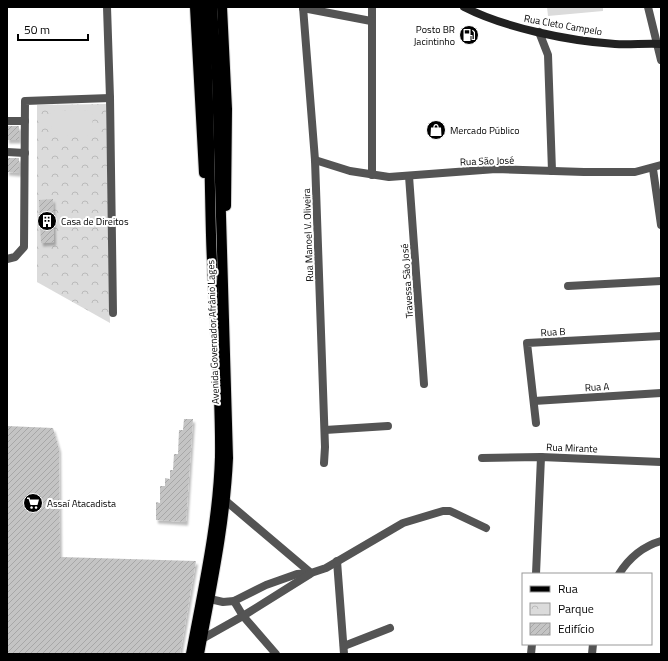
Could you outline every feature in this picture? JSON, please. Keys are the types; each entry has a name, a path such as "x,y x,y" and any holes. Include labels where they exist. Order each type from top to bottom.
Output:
{"main road":[{"path":"195,7 202,149 211,236"},
{"name":"Avenida Governador Afrânio Lages","path":"191,654 216,507 220,458 211,236 210,112 204,7"},
{"name":"Avenida Governador Afrânio Lages","path":"200,654 226,502 228,413 221,240 217,78 212,7"},
{"path":"221,240 227,201 222,7"},
{"name":"Rua Cleto Campelo","path":"464,7 508,24 539,32 615,44 659,44"}],"street":[{"path":"107,7 110,98 113,313"},
{"path":"372,7 372,175"},
{"path":"648,7 659,44 661,60"},
{"path":"303,8 371,21"},
{"name":"Rua Manoel V. Oliveira","path":"303,8 316,160 325,430 324,463"},
{"path":"539,32 548,55 552,171"},
{"path":"7,259 15,257 24,247 25,101 110,98"},
{"path":"7,121 25,121"},
{"path":"7,152 25,153"},
{"name":"Rua São José","path":"316,160 350,171 389,177 496,169 636,172 657,167"},
{"path":"657,167 661,224"},
{"name":"Travessa São José","path":"409,176 424,384"},
{"path":"568,286 661,281"},
{"name":"Rua B","path":"536,423 527,343 661,336"},
{"name":"Rua A","path":"534,401 661,393"},
{"path":"325,430 388,426"},
{"path":"536,573 541,457"},
{"name":"Rua Mirante","path":"482,458 541,457 661,462"},
{"path":"226,502 311,574"},
{"path":"202,639 243,616 311,574 326,568 403,524 443,510 450,511 486,528"},
{"path":"620,573 635,554 650,544 661,541"},
{"path":"337,561 344,650 390,628"},
{"path":"210,599 223,602 234,601 266,585 297,574 311,574"},
{"path":"234,601 243,616 276,654"}],"green space":[{"path":"547,7 603,7 603,11 548,16"},
{"path":"106,104 110,323 37,282 37,105"},
{"path":"92,110 93,135 52,136 50,111"}],"building":[{"path":"7,126 19,126 19,140 7,140"},
{"path":"7,158 19,158 19,173 7,172"},
{"name":"Casa de Direitos","path":"53,199 54,242 41,243 39,200"},
{"path":"184,419 193,419 186,522 156,520 156,502 160,503 160,486 165,486 165,478 170,479 170,470 173,470 174,454 178,454 179,430 183,430"},
{"name":"Assaí Atacadista","path":"7,426 53,428 59,449 60,557 196,561 180,654 7,654"}],"place":[{"name":"Posto BR Jacintinho","path":"469,35"},
{"name":"Mercado Público","path":"436,130"},
{"name":"Casa de Direitos","path":"47,221"},
{"name":"Assaí Atacadista","path":"33,503"}]}
